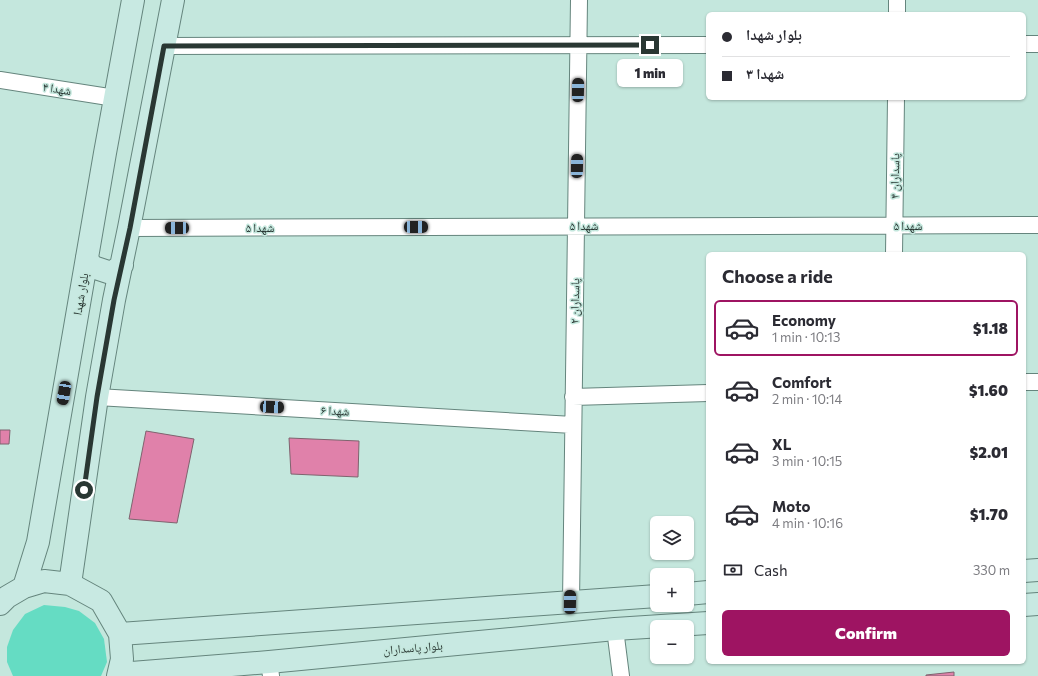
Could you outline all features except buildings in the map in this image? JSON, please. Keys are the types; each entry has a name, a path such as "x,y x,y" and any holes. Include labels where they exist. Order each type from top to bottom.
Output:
{"main road":[{"name":"بلوار شهدا","path":"24,587 38,542 133,0"},
{"path":"70,584 97,397 114,300 130,228 173,0"},
{"path":"87,257 93,267 108,272 114,271 122,265"},
{"path":"82,288 92,284 104,284 111,291 114,300"},
{"path":"1026,570 1038,570"},
{"path":"0,604 7,597 24,587 44,581 70,584 101,601 120,634 122,659 118,675"},
{"path":"694,593 706,592"},
{"path":"120,634 650,596"},
{"path":"1026,605 1038,604"},
{"name":"بلوار پاسداران","path":"118,675 270,669 615,629 706,623"}],"street":[{"name":"پاسداران ۲","path":"570,602 579,0"},
{"path":"897,0 897,12"},
{"path":"1026,44 1038,44"},
{"path":"164,46 706,45"},
{"name":"شهدا ۴","path":"0,80 115,98"},
{"name":"پاسداران ۴","path":"894,252 896,100"},
{"name":"شهدا ۵","path":"130,228 1038,225"},
{"path":"1026,382 1038,382"},
{"path":"573,397 706,393"},
{"name":"شهدا ۶","path":"97,397 573,425"},
{"path":"615,629 621,676"}],"green space":[{"path":"44,605 65,607 79,611 95,623 104,639 107,662 101,676 13,676 7,662 7,647 13,630 25,614"}],"route":[{"path":"84,490 97,397 114,300 130,228 164,46 650,45"}]}
